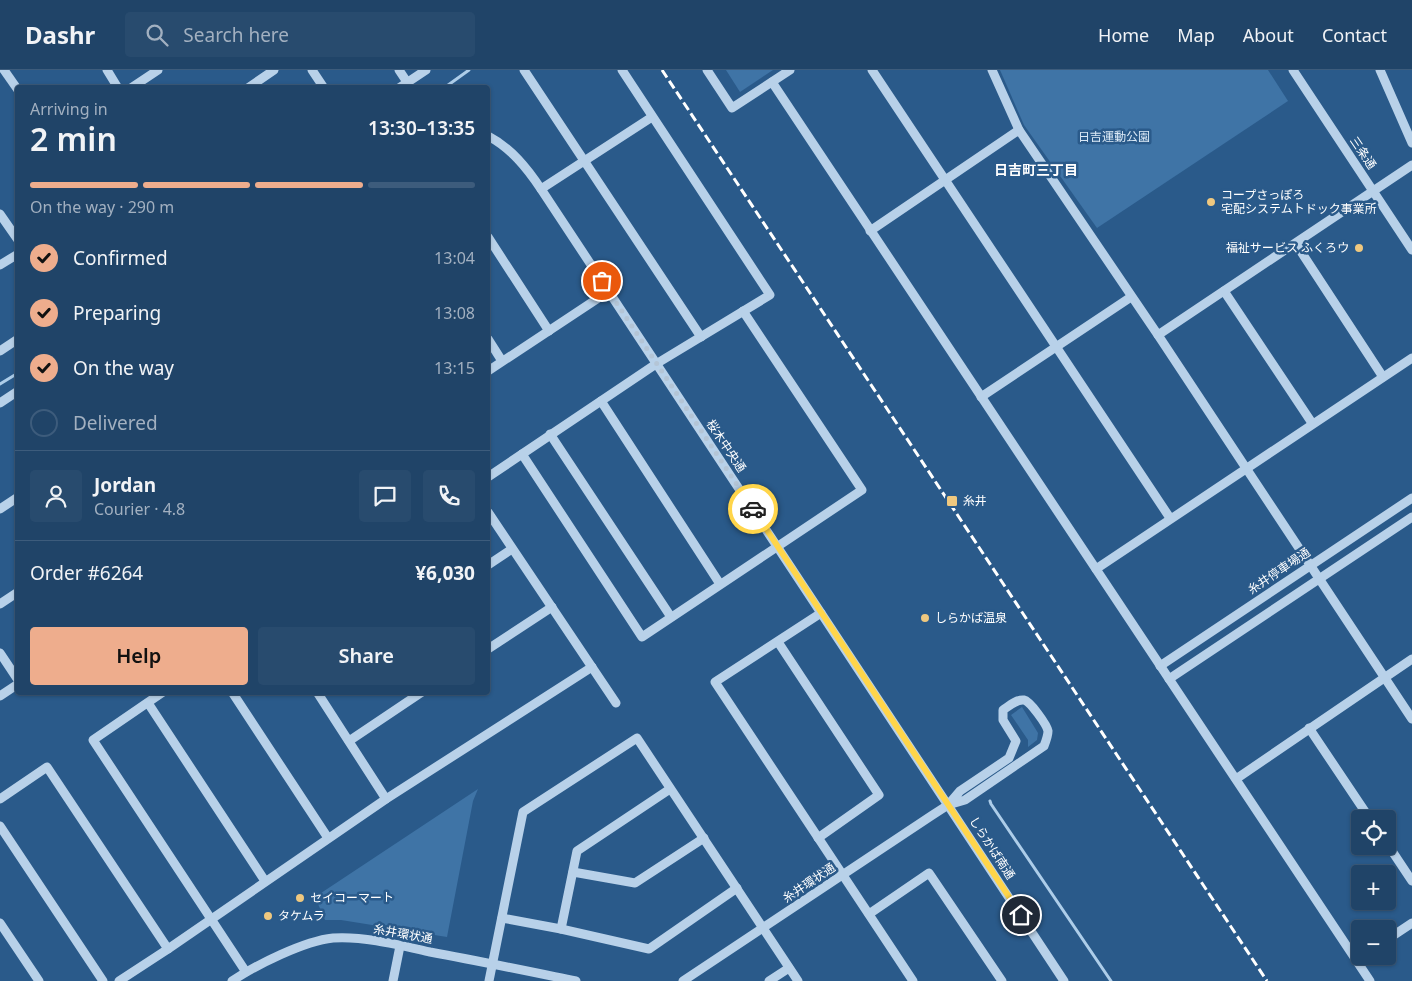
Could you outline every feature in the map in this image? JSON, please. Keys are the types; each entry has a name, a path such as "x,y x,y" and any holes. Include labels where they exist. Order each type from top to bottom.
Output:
{"street":[{"path":"4,70 15,86"},
{"path":"107,70 116,85"},
{"path":"136,85 158,70"},
{"path":"252,85 274,70"},
{"path":"312,70 322,85"},
{"path":"399,70 408,82"},
{"path":"404,85 426,70"},
{"path":"524,70 701,337"},
{"path":"490,476 656,364 770,296 622,70"},
{"path":"707,70 732,108 790,70"},
{"path":"872,70 1170,518"},
{"path":"992,70 1019,130 1158,335 1412,719"},
{"name":"三条通","path":"1293,70 1412,250"},
{"path":"1380,70 1412,143"},
{"path":"772,82 1168,679 1351,946"},
{"path":"541,189 652,117"},
{"path":"870,230 1019,130"},
{"name":"桜木中央通","path":"490,137 510,151 527,169 541,189 948,805"},
{"path":"1158,335 1412,165"},
{"path":"0,214 15,236"},
{"path":"490,240 549,331"},
{"path":"1296,244 1383,377"},
{"path":"0,265 15,256"},
{"path":"490,370 609,291"},
{"path":"1224,291 1312,423"},
{"path":"981,397 1132,297"},
{"path":"522,454 642,637 862,490 743,311"},
{"path":"0,351 15,341"},
{"path":"490,342 502,361"},
{"path":"1096,569 1412,358"},
{"path":"0,403 15,394"},
{"path":"601,401 720,584"},
{"path":"550,434 671,617"},
{"name":"糸井停車場通","path":"1160,666 1412,498"},
{"path":"0,509 15,499"},
{"path":"490,515 616,703"},
{"path":"1168,679 1412,517"},
{"path":"490,564 512,548"},
{"path":"0,604 15,594"},
{"path":"490,648 552,607"},
{"path":"821,613 715,682 913,981"},
{"path":"778,642 879,796 818,838"},
{"path":"0,653 15,677"},
{"path":"1236,779 1412,659"},
{"path":"119,981 386,799 592,667"},
{"path":"0,696 15,684"},
{"path":"158,695 93,740 246,972"},
{"path":"234,695 328,838"},
{"path":"319,695 386,799"},
{"path":"349,741 418,695"},
{"path":"1024,700 1030,702 1048,729 1044,746 965,800 948,805 960,791 1009,758 1016,742 1003,720 1003,710 1017,701 1024,700"},
{"path":"148,702 265,882"},
{"path":"1309,728 1364,810"},
{"path":"488,981 523,812 637,738 798,981"},
{"path":"0,799 46,767 168,949"},
{"path":"561,929 578,851 670,788"},
{"name":"糸井環状通","path":"683,981 948,805"},
{"name":"しらかば南通","path":"948,805 1064,981"},
{"path":"0,826 103,981"},
{"path":"573,872 634,883 704,838"},
{"path":"1395,855 1412,881"},
{"path":"869,914 929,873 1002,981"},
{"path":"502,918 649,949 737,888"},
{"path":"0,923 39,981"},
{"path":"1396,934 1412,923"},
{"name":"糸井環状通","path":"232,981 246,972 314,941 333,938 358,939 400,946 576,981"},
{"path":"393,981 400,946"},
{"path":"1362,965 1370,981"},
{"path":"769,981 789,968"}],"green space":[{"path":"726,70 773,70 740,92"},
{"name":"日吉運動公園","path":"1000,70 1268,70 1288,101 1097,228 1024,125"},
{"path":"1022,707 1038,733 1037,740 1028,747 1028,740 1011,715"},
{"path":"478,789 473,801 447,937 341,920 325,920 315,897"}],"waterway":[{"path":"448,85 469,70"},
{"path":"0,384 15,375"},
{"path":"990,801 1111,981"}],"railway":[{"path":"662,70 1267,981"}],"way so far":[{"path":"602,281 753,509"}],"place":[{"name":"コープさっぽろ 宅配システムトドック事業所","path":"1211,202"},
{"name":"福祉サービス ふくろウ","path":"1359,248"},
{"name":"糸井","path":"952,501"},
{"name":"しらかば温泉","path":"925,618"},
{"name":"セイコーマート","path":"300,898"},
{"name":"タケムラ","path":"268,916"}],"district":[{"name":"日吉町三丁目","path":"1036,170"}],"route":[{"path":"753,509 1021,915"}]}
